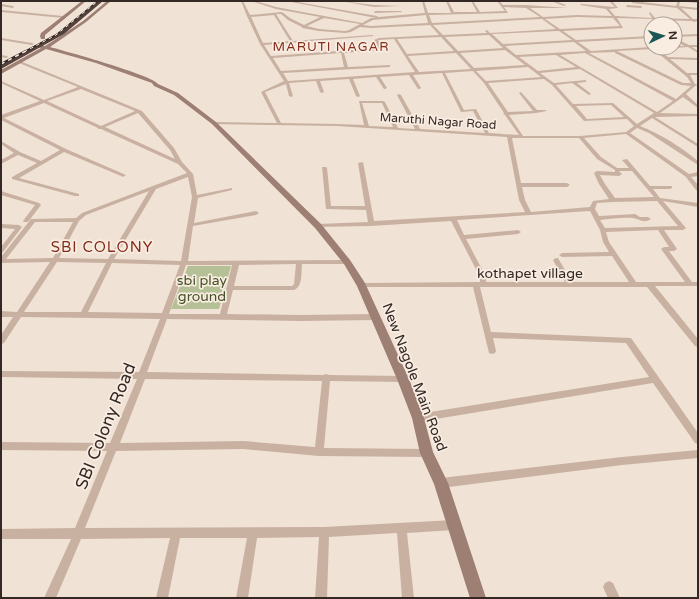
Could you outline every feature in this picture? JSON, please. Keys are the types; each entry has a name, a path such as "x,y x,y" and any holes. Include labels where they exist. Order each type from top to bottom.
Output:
{"highway":[{"path":"3,58 32,44 60,27 91,1"},
{"path":"1,66 42,47 74,24 100,1"}],"street":[{"path":"43,38 43,34 84,1"},
{"path":"1,72 81,25 109,1"},
{"path":"242,1 262,44 288,84 291,96"},
{"path":"252,1 284,11 288,18 304,27 350,31 372,19 428,14 507,12 498,1"},
{"path":"286,1 381,18"},
{"path":"276,8 292,1"},
{"path":"342,1 374,6 400,6"},
{"path":"398,1 401,12 405,16"},
{"path":"423,1 430,23 484,82 522,137"},
{"path":"447,1 453,13"},
{"path":"472,1 479,13"},
{"path":"552,1 563,3 568,1"},
{"path":"594,1 594,6"},
{"path":"581,5 617,8 610,1"},
{"path":"677,6 679,1"},
{"path":"687,1 698,2"},
{"path":"627,6 634,2 698,9"},
{"path":"563,3 577,16"},
{"path":"1,6 13,7 2,11"},
{"path":"502,6 567,8"},
{"path":"526,6 590,52"},
{"path":"614,6 650,8"},
{"path":"677,6 698,24"},
{"path":"270,57 381,49 377,40 395,38 622,27 607,8"},
{"path":"2,11 63,17"},
{"path":"248,16 289,11 371,27 542,17 577,16 643,18"},
{"path":"375,12 401,12"},
{"path":"274,14 292,42"},
{"path":"304,27 323,17"},
{"path":"683,19 698,20"},
{"path":"338,24 343,21"},
{"path":"328,30 333,27"},
{"path":"484,28 506,49 553,84 586,120 628,118"},
{"path":"683,36 698,35"},
{"path":"262,44 372,36"},
{"path":"502,45 643,37"},
{"path":"395,38 418,74"},
{"path":"1,39 32,44"},
{"path":"683,43 698,52"},
{"path":"683,46 698,46"},
{"name":"New Nagole Main Road","path":"42,47 52,49 52,52 111,70 148,84 156,85 176,94 214,123 318,226 347,262 362,285 418,418 427,454 441,483 478,598"},
{"path":"405,55 506,49"},
{"path":"517,56 643,49"},
{"path":"614,51 690,88"},
{"path":"342,52 346,68"},
{"path":"585,52 676,101"},
{"path":"556,54 656,115 698,146"},
{"path":"666,56 687,74 696,85"},
{"path":"669,58 698,59"},
{"path":"20,62 140,112 172,149 180,163 190,174 195,197 230,189"},
{"path":"281,72 389,66"},
{"path":"279,123 263,92 286,82 530,66"},
{"path":"538,72 579,68"},
{"path":"443,72 463,110 474,110 488,135"},
{"path":"411,74 419,88"},
{"path":"687,74 698,74"},
{"path":"378,77 385,88"},
{"path":"351,78 358,96"},
{"path":"484,82 545,78"},
{"path":"318,80 322,92"},
{"path":"553,84 585,81"},
{"path":"1,82 180,163"},
{"path":"573,82 589,94"},
{"path":"682,84 696,85"},
{"path":"696,85 690,88 684,96 698,107"},
{"path":"1,117 80,88"},
{"path":"521,93 536,112"},
{"path":"399,95 418,130"},
{"name":"Maruthi Nagar Road","path":"214,123 279,123 396,128 509,137 580,137 627,133 684,96"},
{"path":"367,127 360,102 382,100 396,128"},
{"path":"573,105 612,104 638,126 651,132 698,163"},
{"path":"505,114 545,111"},
{"path":"100,128 137,112"},
{"path":"656,115 698,115"},
{"path":"1,117 64,150 123,175"},
{"path":"627,133 688,176 698,189"},
{"path":"509,137 522,200 529,214"},
{"path":"580,137 599,158 616,169 619,174 597,173 602,184 614,200"},
{"path":"1,142 18,153 41,163"},
{"path":"64,150 14,178 77,195"},
{"path":"1,162 18,153"},
{"path":"603,230 683,228 625,160"},
{"path":"361,163 371,224"},
{"path":"324,168 328,208 368,208"},
{"path":"616,169 633,170"},
{"path":"1,341 55,260 77,220 84,214 95,209 190,174"},
{"path":"688,176 698,174"},
{"path":"519,185 567,185"},
{"path":"648,188 670,187"},
{"path":"83,315 110,261 154,188"},
{"path":"1,193 38,205 29,221 1,261"},
{"name":"SBI Colony Road","path":"50,598 78,534 165,316 184,263 195,197"},
{"path":"634,284 606,242 603,230 592,209 595,202 658,198 698,205"},
{"path":"318,226 454,220 592,209"},
{"path":"191,225 256,213"},
{"path":"596,218 635,216 639,219 648,219"},
{"path":"1,221 77,220"},
{"path":"454,220 483,277 479,285 492,351"},
{"path":"1,226 19,227 1,251"},
{"path":"659,228 674,249 664,249 694,284"},
{"path":"463,237 518,232"},
{"path":"562,255 613,254"},
{"path":"1,261 55,260 184,263 347,262"},
{"path":"556,260 570,284"},
{"path":"223,316 236,262"},
{"path":"230,288 294,288 297,284 299,262"},
{"path":"649,284 698,343"},
{"name":"kothapet village","path":"362,285 694,284"},
{"path":"1,314 376,317"},
{"path":"488,335 628,340 698,440"},
{"path":"1,374 326,377 403,380"},
{"path":"319,452 326,377"},
{"path":"418,418 655,379"},
{"path":"1,446 112,447 242,445 319,452 427,454"},
{"path":"441,483 622,461 697,455"},
{"path":"1,534 324,532 454,525"},
{"path":"402,529 408,598"},
{"path":"321,598 324,532"},
{"path":"242,598 253,533"},
{"path":"162,598 176,534"},
{"path":"609,587 614,598"}],"green space":[{"name":"sbi play ground","path":"188,266 231,266 219,309 171,309"}],"railway":[{"path":"24,52 56,35 98,1"},
{"path":"1,64 26,51"}],"district":[{"name":"MARUTI NAGAR","path":"331,46"},
{"name":"SBI COLONY","path":"102,247"}]}
